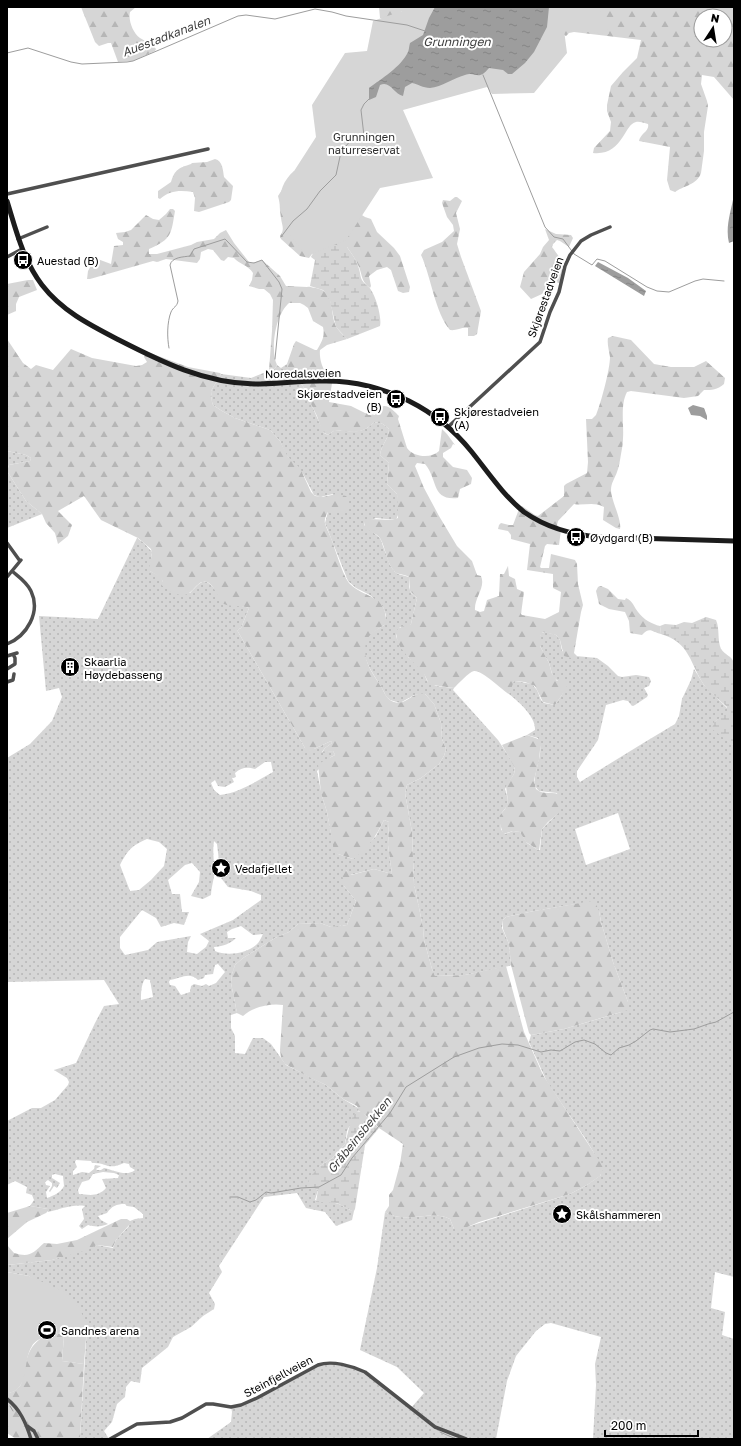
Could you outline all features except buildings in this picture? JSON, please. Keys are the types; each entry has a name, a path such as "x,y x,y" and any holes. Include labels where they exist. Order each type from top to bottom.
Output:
{"main road":[{"name":"Noredalsveien","path":"7,201 18,239 31,268 41,284 54,299 68,311 89,325 172,366 203,377 236,383 263,384 320,381 344,382 384,391 407,400 432,415 448,427 466,445 511,500 527,513 554,528 591,536 734,541"}],"street":[{"path":"7,194 208,149"},
{"path":"18,239 47,226"},
{"name":"Skjørestadveien","path":"448,427 540,342 550,312 559,292 565,266 570,255 581,241 610,227"},
{"path":"7,257 22,248"},
{"path":"7,543 21,560 7,577"},
{"path":"7,644 19,637 28,626 33,614 34,606 32,592 29,586 12,571"},
{"path":"7,656 15,653 15,664 7,669"},
{"path":"7,682 13,680 14,674"},
{"name":"Steinfjellveien","path":"110,1439 137,1424 170,1422 182,1418 206,1404 231,1407 241,1405 262,1396 318,1364 328,1363 352,1367 365,1372 435,1426 466,1439"},
{"path":"7,1399 18,1410 31,1439"},
{"path":"26,1426 34,1431 38,1439"}],"green space":[{"path":"81,7 136,7 130,12 130,19 135,33 137,36 152,45 156,49 155,51 133,61 118,62 111,43 99,46 95,42"},
{"path":"379,7 403,7 402,11 391,19 380,18"},
{"name":"Grunningen naturreservat","path":"401,7 599,7 609,34 564,30 567,53 534,93 492,94 487,87 403,110 433,178 380,188 346,240 306,256 286,229 278,196 316,137 312,105 345,53 367,51 373,21 402,11"},
{"path":"560,7 734,7 734,100 714,77 702,75 701,84 708,106 704,132 704,151 701,173 696,180 690,185 675,192 670,190 667,180 670,147 639,141 641,136 648,129 648,124 637,122 632,124 617,145 611,150 603,153 593,153 594,148 610,131 611,122 607,111 607,105 611,86 637,58 641,40 574,32 569,33 566,36 562,34"},
{"path":"215,159 221,164 224,177 233,186 231,200 229,202 199,212 194,211 195,198 193,192 175,191 160,199 158,198 158,191 171,182 174,174 178,170 192,163 207,162"},
{"path":"294,171 365,217 371,219 377,232 394,248 400,256 410,287 409,292 403,293 398,291 391,270 387,267 377,270 369,276 370,288 363,280 357,262 347,247 312,254 309,258 300,256 281,239 280,236 283,229 280,212 281,193 285,181"},
{"path":"455,197 462,201 456,213 460,229 457,244 481,311 477,334 474,336 468,336 468,328 450,330 445,323 437,304 421,255 424,250 442,242 454,231 453,225 447,217 442,203 443,200 450,201"},
{"path":"170,209 175,211 169,235 162,242 149,249 149,254 157,254 197,242 214,239 226,230 249,262 252,263 262,260 280,276 286,286 311,287 322,290 326,293 331,302 336,326 347,339 327,345 320,350 322,366 330,376 333,377 329,402 351,406 365,413 375,415 383,406 391,408 399,416 398,419 407,448 418,455 427,456 436,454 439,451 442,429 447,434 455,445 453,444 451,448 443,453 443,457 453,467 467,470 472,478 471,484 460,489 458,498 449,498 439,493 425,464 417,463 415,466 424,488 457,546 472,561 477,575 481,576 482,585 475,606 475,610 480,612 484,611 487,600 499,596 500,574 504,574 508,566 509,576 515,579 517,589 524,592 522,615 545,619 559,612 561,592 553,588 553,574 527,570 530,544 511,539 511,535 508,531 498,529 501,523 513,525 519,509 522,506 538,516 564,496 564,486 566,484 587,473 588,462 586,419 592,419 596,415 603,395 610,362 608,338 613,336 631,340 654,364 671,367 694,367 706,361 725,378 724,384 717,389 704,390 698,396 684,398 631,391 627,392 623,409 622,448 618,468 611,487 611,494 620,529 603,520 604,507 596,504 574,504 558,521 557,525 561,530 559,545 547,544 545,546 541,568 549,568 551,554 575,560 577,564 578,584 583,605 574,653 577,656 571,658 564,656 560,640 556,635 543,632 540,636 540,646 549,663 552,674 557,681 567,681 568,683 566,689 555,705 543,702 535,686 525,682 514,681 509,694 487,677 474,671 454,688 432,685 401,648 398,643 397,630 400,627 411,624 417,598 410,591 409,577 395,572 388,560 384,546 378,535 365,527 365,520 393,520 398,518 397,494 387,484 389,463 380,455 388,436 389,429 383,424 374,422 365,429 356,432 335,430 328,435 322,431 304,388 297,376 290,372 287,364 296,341 317,350 323,339 323,327 313,321 308,308 300,303 289,303 284,308 275,333 274,351 277,365 272,373 266,372 269,370 273,300 270,294 264,289 249,286 253,273 249,268 234,258 228,257 224,261 221,260 213,250 208,249 201,252 200,259 197,263 166,259 157,262 153,261 87,279 88,271 95,258 111,264 114,246 123,245 123,242 118,239 116,233 131,230 146,215 153,219 159,220"},
{"path":"545,229 556,234 571,235 573,238 569,247 557,240 552,247 561,260 563,272 562,284 552,281 542,294 531,299 520,287 524,272 540,254 543,247 549,240"},
{"path":"332,244 347,247 355,258 362,280 373,293 377,302 379,313 380,326 347,339 336,327 330,301 327,295 323,290 310,286 315,260 311,257 312,254 323,247"},
{"path":"33,280 37,290 19,297 16,304 16,311 7,315 7,284"},
{"path":"7,339 23,363 31,369 36,365 53,370 71,349 92,358 136,366 147,362 144,357 145,351 188,367 220,373 221,374 211,391 213,405 235,418 270,430 280,441 288,457 300,468 311,492 315,496 323,497 336,494 346,496 349,503 346,511 328,512 325,518 326,527 347,580 356,589 380,603 384,608 386,615 385,624 368,637 365,653 368,666 386,696 394,702 399,703 416,695 425,694 434,704 441,723 442,739 446,749 439,764 421,778 407,785 405,793 412,832 414,884 423,927 424,940 432,969 435,976 465,975 506,966 524,1032 543,1075 604,1168 600,1176 570,1194 479,1222 460,1230 454,1229 450,1219 443,1216 393,1216 385,1212 389,1206 389,1195 393,1190 400,1164 403,1144 379,1128 371,1119 359,1111 357,1106 343,1099 326,1085 285,1064 281,1058 280,1050 283,1005 262,1006 243,1016 237,1013 231,983 235,965 243,958 275,938 289,932 298,924 320,923 331,927 347,925 356,901 344,886 342,873 346,870 351,875 374,869 392,874 388,845 389,822 384,820 371,842 353,859 338,854 334,851 327,812 321,793 318,764 335,755 333,751 322,753 325,748 332,743 331,741 310,752 308,752 305,748 237,630 241,628 249,608 224,604 213,587 204,581 185,595 175,594 161,585 163,582 161,578 150,571 149,568 152,554 151,549 138,538 101,520 84,496 58,511 72,525 68,536 58,544 55,533 46,523 42,514 26,501 7,471 9,465 30,461 31,458 26,455 7,451"},
{"path":"287,364 292,374 297,376 324,433 328,435 335,430 361,431 374,422 383,424 389,429 388,436 380,455 389,463 387,484 397,494 398,515 396,520 376,518 365,522 364,525 380,538 390,565 394,571 398,574 409,577 409,587 411,593 417,598 411,624 409,626 400,627 396,636 397,639 409,658 417,664 424,673 427,681 436,686 454,688 453,690 498,740 515,766 514,774 505,789 508,803 500,815 501,830 505,834 513,831 520,832 527,843 540,850 542,829 560,811 557,793 539,791 536,786 535,774 539,760 540,745 538,738 527,735 535,730 535,725 526,710 509,694 512,682 515,681 532,684 544,703 555,705 563,693 565,681 558,681 553,677 549,663 540,646 541,633 545,632 556,635 560,640 562,651 576,656 597,658 618,676 622,677 636,675 649,677 651,681 649,686 644,688 648,695 647,697 635,705 632,706 628,701 623,700 606,705 598,740 577,771 577,777 580,782 675,724 679,716 682,699 691,680 694,669 704,685 728,709 727,714 714,722 727,740 734,746 734,1277 715,1272 711,1308 725,1312 722,1335 734,1339 734,1439 593,1439 596,1385 595,1364 601,1337 551,1323 545,1324 536,1331 516,1356 507,1381 496,1439 207,1439 231,1422 231,1407 236,1407 324,1363 359,1369 411,1408 424,1393 397,1367 360,1350 377,1268 385,1212 393,1216 401,1217 443,1216 450,1219 454,1229 470,1226 570,1194 587,1185 601,1175 594,1153 547,1082 529,1042 531,1035 564,1029 621,1012 628,1002 613,962 599,911 576,904 506,917 503,920 502,928 509,944 511,965 465,975 435,976 424,940 423,927 414,884 412,832 405,793 407,785 421,778 439,764 444,756 446,749 442,739 441,723 434,704 425,694 414,695 400,703 390,700 368,665 364,652 367,638 372,632 384,625 386,615 383,607 370,595 356,588 348,581 325,523 328,512 341,512 333,494 320,497 314,495 303,474 286,455 280,441 270,430 235,418 213,405 212,402 211,391 221,374 251,378 266,372 272,373 277,365 281,368","holes":["618,813 630,849 586,865 575,829"]},
{"path":"7,451 26,455 31,458 30,461 9,465 7,469"},
{"path":"7,471 26,501 42,514 7,528"},
{"path":"137,538 152,552 150,571 161,577 163,582 190,593 200,583 205,582 212,586 219,596 226,601 249,608 241,628 237,630 305,748 314,749 331,741 332,743 322,752 333,751 335,755 317,771 331,833 338,854 353,859 376,836 384,820 389,822 388,845 392,874 374,869 350,875 346,870 344,886 356,901 347,925 331,927 320,923 298,924 289,932 275,938 243,958 235,965 232,974 231,983 237,1013 231,1015 231,1028 235,1036 235,1053 245,1054 253,1038 263,1038 271,1044 286,1065 326,1085 343,1099 360,1110 357,1111 347,1131 345,1144 332,1158 320,1166 312,1187 318,1190 315,1200 338,1204 354,1211 352,1220 336,1226 325,1212 306,1208 297,1193 264,1197 219,1266 222,1272 209,1293 215,1304 214,1309 203,1316 191,1327 173,1337 168,1347 142,1368 140,1383 131,1381 126,1387 125,1397 117,1404 112,1422 104,1431 109,1439 80,1439 87,1326 29,1276 7,1272 7,1265 52,1260 97,1245 113,1248 116,1240 129,1226 130,1221 143,1218 143,1214 134,1207 127,1206 125,1204 117,1205 107,1213 98,1216 101,1220 108,1224 103,1226 88,1225 82,1229 79,1226 84,1219 82,1209 85,1206 71,1206 48,1212 48,1209 30,1206 34,1200 32,1195 26,1193 27,1187 15,1181 7,1185 7,1121 32,1108 41,1108 55,1100 69,1082 67,1078 54,1070 76,1063 104,1006 119,1004 104,980 7,982 7,758 30,744 52,721 62,697 59,688 46,691 39,616 98,619","holes":["265,762 271,762 273,772 234,792 220,795 214,790 211,783 215,780 218,786 225,787 234,782 232,778 236,777 235,773 247,768 255,769","147,839 159,842 167,849 164,866 139,890 130,891 120,865 128,852 137,844","214,841 217,844 221,878 228,887 251,891 261,895 261,900 233,920 200,934 209,941 206,947 197,954 187,952 188,942 191,936 157,942 148,950 125,955 120,948 120,937 142,910 156,918 161,927 174,923 184,925 189,912 182,912 180,894 172,894 168,880 185,865 192,863 200,872 199,882 191,896 203,899 211,895 214,876","241,926 253,935 263,934 257,944 242,952 230,954 215,951 214,947 232,942 236,938 228,938 227,932","218,964 225,972 216,983 209,986 206,984 202,986 194,984 191,986 190,992 181,995 175,986 170,985 169,982 170,980 184,976 195,977 198,980 204,978 205,975 213,974 215,965","145,979 150,980 153,997 141,1000","76,1160 91,1161 92,1163 110,1166 124,1163 129,1164 130,1167 135,1170 128,1173 104,1168 97,1170 96,1169 101,1166 95,1165 94,1169 89,1173 82,1172 73,1175 73,1171 77,1167 75,1162","103,1172 119,1175 118,1178 102,1179 106,1188 100,1193 94,1195 79,1194 78,1190 82,1182 89,1180 93,1174","55,1174 63,1176 64,1186 57,1194 47,1198 46,1192 50,1186 46,1185 45,1182 48,1180 52,1183 50,1192 54,1186 57,1188 60,1183 52,1178 52,1175"]},
{"path":"601,586 608,589 618,599 625,600 626,598 630,601 645,619 660,626 661,634 651,630 642,635 630,633 629,621 625,612 609,609 599,604 596,591 598,587"},
{"path":"706,617 716,620 721,649 732,659 734,663 734,746 712,729 714,722 727,713 727,707 704,685 684,648 678,642 661,634 660,626 665,624 676,625 684,622 692,623"},
{"path":"527,735 541,740 539,760 534,780 536,789 542,792 555,793 561,796 560,812 542,829 539,850 526,842 520,832 513,831 503,834 499,820 500,815 508,802 506,786 514,774 515,768 502,745"},
{"path":"592,901 595,902 599,911 613,962 628,1002 628,1010 564,1029 531,1035 529,1033 511,965 509,944 503,929 503,920 506,917 534,911"},
{"path":"356,1111 362,1112 379,1128 365,1145 355,1209 352,1211 337,1203 316,1202 318,1190 309,1186 308,1183 309,1178 320,1166 332,1158 345,1144 351,1120"},
{"path":"30,1206 49,1210 27,1222 7,1239 7,1213"},
{"path":"121,1219 127,1219 130,1221 130,1224 116,1240 113,1247 97,1245 84,1251 52,1260 7,1265 7,1245 14,1253 28,1255 44,1243 57,1244 77,1240"},
{"name":"Sandnes arena","path":"7,1272 29,1276 65,1292 80,1309 87,1326 84,1364 62,1361 64,1336 56,1334 49,1335 35,1342 29,1352 25,1374 20,1386 16,1390 9,1393 7,1393"},
{"path":"55,1333 64,1335 62,1361 84,1364 80,1439 16,1439 7,1433 7,1393 19,1388 27,1358 32,1347 43,1337"}],"water":[{"name":"Grunningen","path":"435,7 549,7 547,27 534,52 525,63 512,74 508,74 503,70 489,68 482,74 465,75 430,88 412,83 405,87 403,96 387,84 383,84 380,85 376,97 369,100 369,88 401,63 408,52 410,43 423,35"},
{"path":"734,195 734,241 729,243 728,225"},
{"path":"598,262 628,278 646,291 644,296 595,266"},
{"path":"693,405 704,408 707,420 700,416 691,415 688,408"}],"waterway":[{"name":"Auestadkanalen","path":"7,53 28,48 71,62 82,64 127,62 133,61 238,16 246,15 275,19 315,9 346,16 407,25 425,31"},
{"path":"483,75 545,227 554,237 563,239 574,254 592,265 597,259 605,261 647,287 657,291 669,292 703,279 724,281"},
{"path":"281,237 293,221 307,209 320,191 336,175 341,152 355,137 361,138 364,136 361,110 369,99"},
{"path":"169,348 168,325 171,312 177,305 178,301 170,265 171,262 178,258 190,256 194,249 225,239 247,262 254,263 262,260 279,282 282,289 275,359"},
{"name":"Gråbeinsbekken","path":"230,1197 238,1197 250,1202 256,1200 266,1192 271,1193 301,1188 319,1187 341,1175 352,1158 390,1113 406,1087 454,1057 479,1048 502,1044 518,1045 541,1052 551,1050 560,1051 575,1042 584,1040 595,1044 611,1055 619,1048 636,1041 650,1030 653,1029 670,1032 694,1029 716,1022 734,1012"},
{"path":"10,1406 13,1411"},
{"path":"440,1432 456,1439"}],"place":[{"name":"Auestad (B)","path":"23,260"},
{"name":"Skjørestadveien (B)","path":"396,399"},
{"name":"Skjørestadveien (A)","path":"440,417"},
{"name":"Øydgard (B)","path":"576,537"},
{"name":"Skaarlia Høydebasseng","path":"70,667"},
{"name":"Vedafjellet","path":"221,868"},
{"name":"Skålshammeren","path":"562,1214"},
{"name":"Sandnes arena","path":"47,1330"}]}
